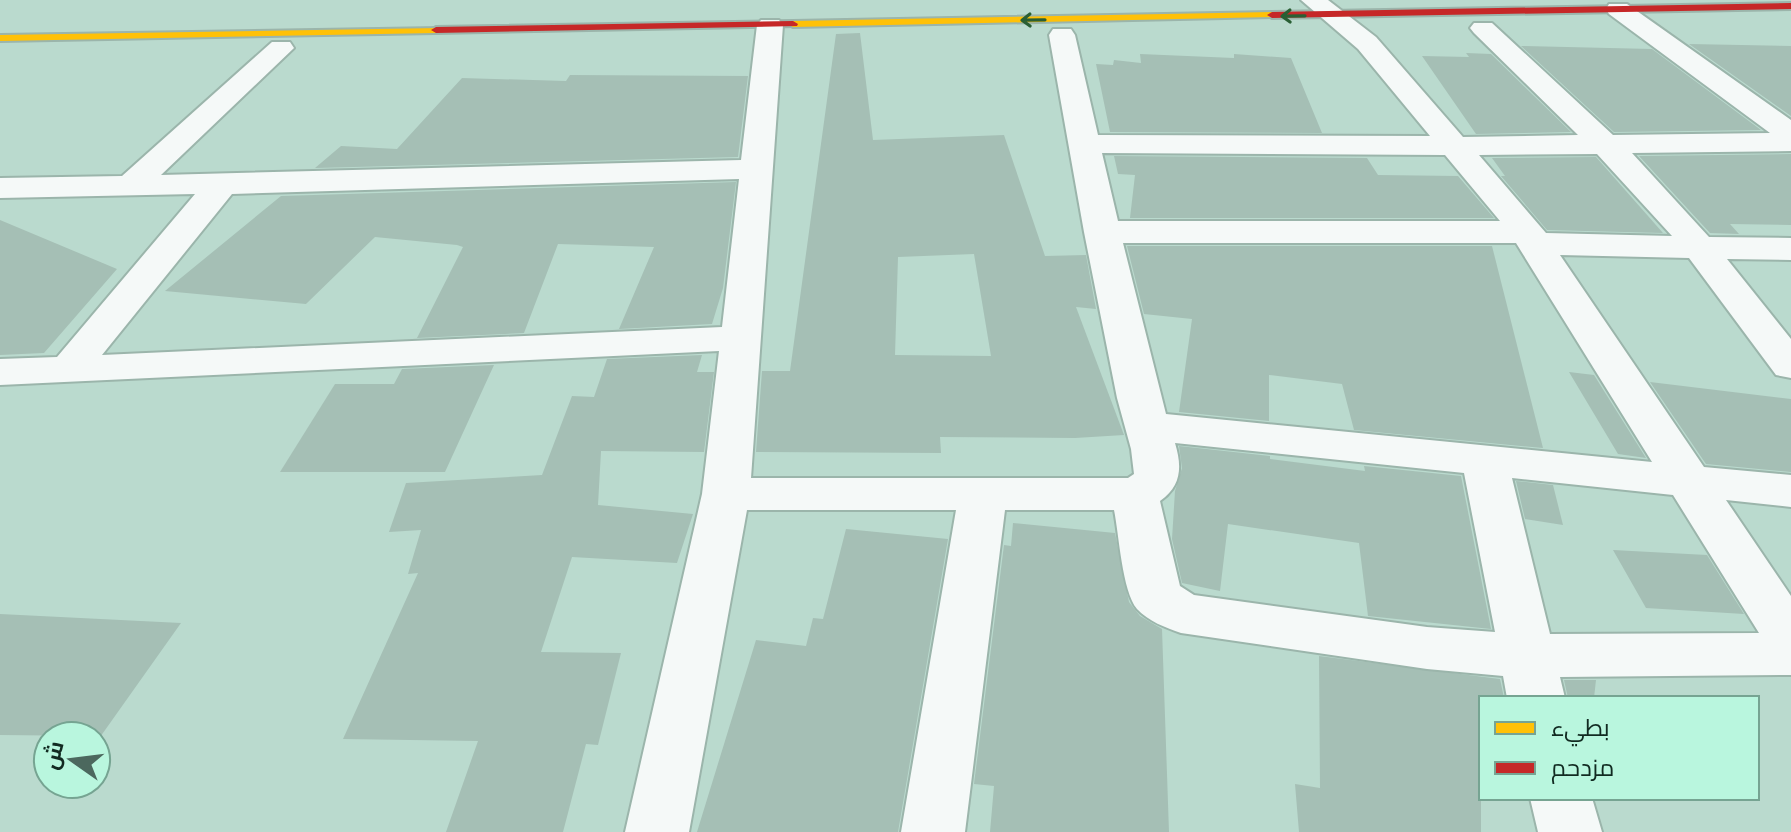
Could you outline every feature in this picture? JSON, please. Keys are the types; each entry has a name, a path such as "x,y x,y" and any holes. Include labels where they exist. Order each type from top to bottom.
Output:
{"main road":[{"path":"0,38 770,32 1062,35 1331,16 1483,28 1628,16 1663,4 1791,6"},
{"path":"0,53 281,48 1331,16 1628,16 1791,23"}],"street":[{"path":"1331,16 1367,43 1530,238 1791,639"},
{"path":"1628,16 1791,134"},
{"path":"1483,28 1605,144 1678,220 1791,366"},
{"path":"657,832 726,494 770,32"},
{"path":"726,494 1135,494 1149,487 1157,476 1157,465 1102,232 1062,35"},
{"path":"131,185 281,48"},
{"path":"1084,144 1454,146 1791,142"},
{"path":"0,188 757,169"},
{"path":"69,369 222,184"},
{"path":"1102,232 1530,238 1700,248 1791,249"},
{"path":"0,372 741,338"},
{"path":"1146,426 1791,491"},
{"path":"1485,460 1530,677"},
{"path":"933,832 983,494"},
{"path":"1135,494 1156,596 1181,613 1427,648 1530,677 1791,654"},
{"path":"1562,800 1570,832"}],"building":[{"path":"860,33 873,140 1004,135 1045,256 1086,255 1096,309 1076,307 1124,435 1075,438 940,437 941,453 756,452 762,371 790,371 836,34","holes":["974,254 991,356 895,355 898,257"]},
{"path":"1689,44 1791,46 1791,116"},
{"path":"1521,46 1652,49 1761,130 1614,132"},
{"path":"1466,53 1491,54 1571,132 1476,134 1422,56 1469,57"},
{"path":"1140,54 1234,58 1234,54 1291,58 1322,133 1110,132 1096,64 1113,65 1114,60 1141,63"},
{"path":"570,75 748,76 738,157 315,168 341,146 397,149 462,78 566,81"},
{"path":"1791,154 1791,225 1730,224 1739,234 1710,233 1639,156"},
{"path":"1114,156 1367,158 1378,175 1458,176 1494,218 1130,218 1135,175 1118,174"},
{"path":"1596,157 1663,233 1547,230 1501,176 1505,176 1492,158"},
{"path":"736,182 723,288 712,324 619,329 654,247 558,244 524,333 417,338 463,247 457,245 375,237 306,304 165,291 281,196"},
{"path":"0,220 117,269 44,353 0,355"},
{"path":"1127,246 1492,246 1543,448 1354,430 1342,384 1269,375 1269,421 1179,412 1192,319 1144,314"},
{"path":"702,355 697,372 714,372 704,452 601,451 598,505 693,514 677,563 572,557 541,652 621,653 598,745 586,744 563,832 446,832 478,741 343,739 418,573 408,574 421,530 389,532 406,483 542,475 572,396 594,397 607,359"},
{"path":"494,365 445,472 280,472 335,384 394,384 402,369"},
{"path":"1569,372 1594,375 1646,458 1618,454"},
{"path":"1650,382 1791,399 1791,472 1706,464"},
{"path":"1179,446 1365,471 1364,466 1461,476 1491,629 1368,616 1359,543 1228,524 1220,591 1182,583 1172,539 1175,491 1182,468"},
{"path":"1516,481 1553,485 1563,525 1525,519"},
{"path":"1013,523 1115,533 1129,602 1140,616 1162,629 1169,832 990,832 994,786 974,784 1004,545 1011,546"},
{"path":"846,529 948,539 898,832 697,832 756,640 806,646 813,618 823,619"},
{"path":"1613,550 1707,555 1744,614 1646,608"},
{"path":"0,614 181,623 112,720 32,720 32,735 0,735"},
{"path":"1319,656 1500,679 1504,696 1479,696 1481,832 1299,832 1295,784 1320,788"},
{"path":"1564,680 1596,680 1594,696 1568,696"}],"traffic: slow":[{"path":"793,24 1272,15"},
{"path":"0,38 436,30"}],"traffic: jam":[{"path":"1272,15 1791,6"},
{"path":"436,30 793,24"}]}
